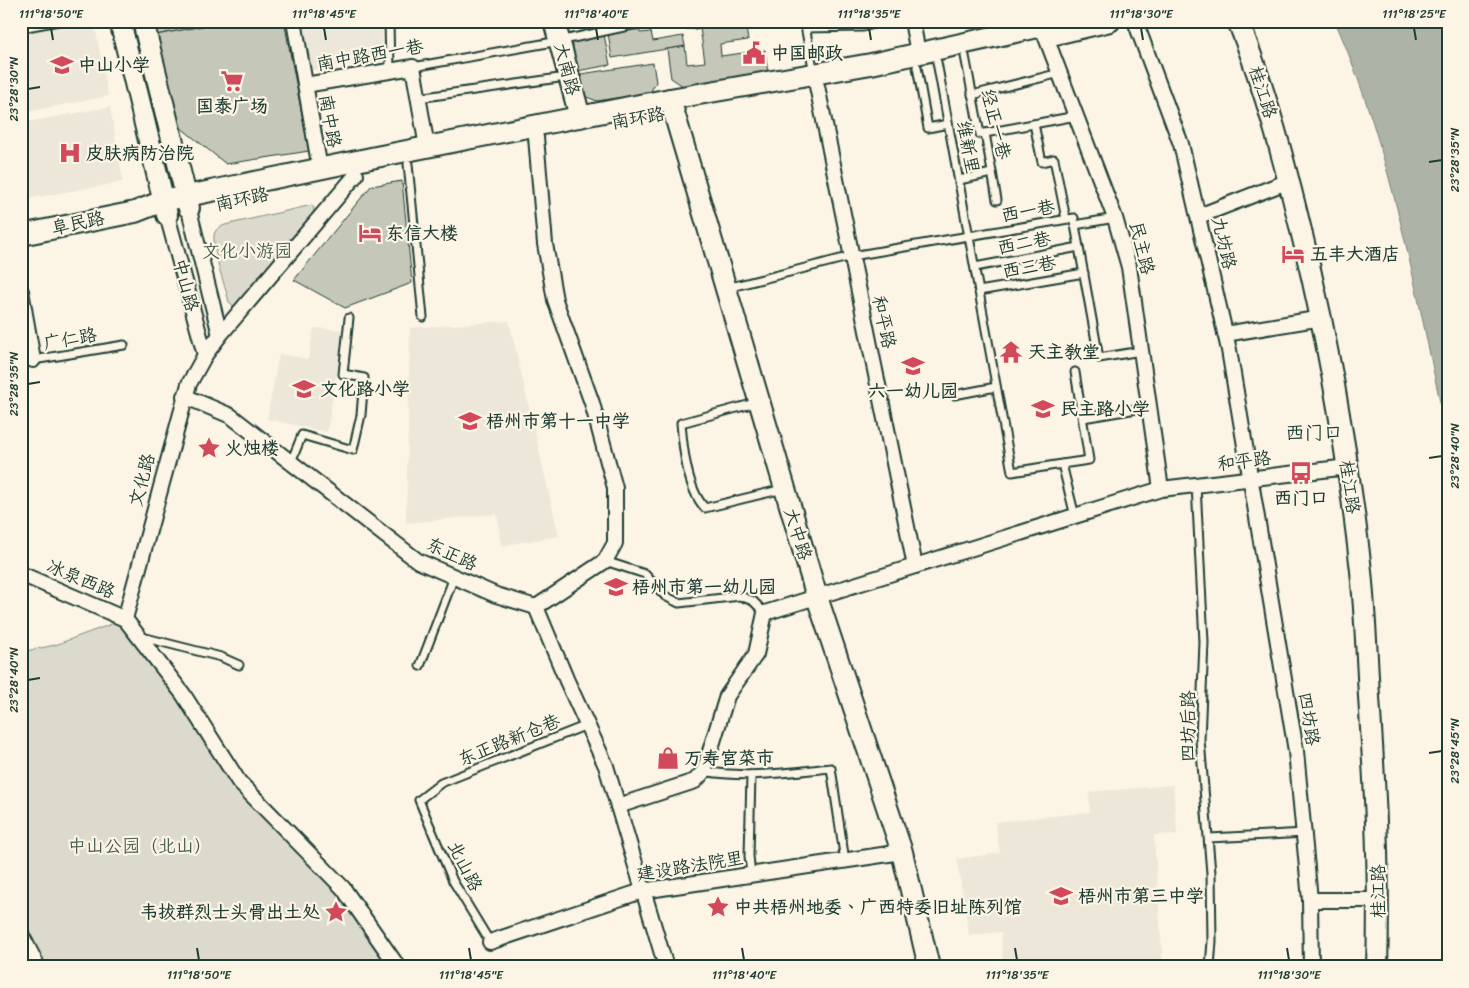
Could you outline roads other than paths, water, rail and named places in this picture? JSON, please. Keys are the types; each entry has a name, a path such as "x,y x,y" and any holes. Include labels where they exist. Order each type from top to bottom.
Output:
{"street":[{"name":"中山路","path":"120,21 165,208 205,355"},
{"name":"中山路","path":"143,21 220,336"},
{"name":"南中路","path":"294,21 320,169"},
{"name":"大南路","path":"554,21 580,117"},
{"path":"912,21 917,60"},
{"name":"南环路","path":"917,60 936,62 965,56 1065,21"},
{"name":"南环路","path":"165,208 320,169 427,147 580,117 672,105 815,80 917,60 1043,28 1110,21"},
{"name":"九坊路","path":"1135,21 1182,144 1225,334 1251,480"},
{"name":"桂江路","path":"1238,21 1269,105 1289,181 1322,318 1348,467 1361,573 1376,809 1379,900 1377,967"},
{"name":"民主路","path":"1043,28 1115,218 1129,267 1161,489"},
{"name":"南中路西一巷","path":"305,85 414,67"},
{"path":"414,67 427,147"},
{"name":"和平路","path":"815,80 915,566"},
{"name":"南环路","path":"188,203 356,175 536,137 672,105"},
{"name":"大中路","path":"672,105 817,597 902,852 929,967"},
{"path":"536,137 545,244 555,300 592,404 615,488 614,543 605,561 536,607 606,766 642,891 666,965"},
{"path":"220,336 356,175"},
{"path":"1199,216 1289,181"},
{"name":"阜民路","path":"21,235 135,212 165,208"},
{"path":"21,291 27,361"},
{"path":"1225,334 1322,318"},
{"name":"文化路","path":"125,618 184,396 205,355 220,336"},
{"name":"东正路","path":"184,396 231,416 418,561 496,595 536,607"},
{"name":"和平路","path":"765,613 1161,489 1251,480 1348,467"},
{"name":"四坊路","path":"1251,480 1296,751 1310,900 1311,967"},
{"name":"冰泉西路","path":"21,574 125,618"},
{"path":"618,806 695,781 704,772 727,696 756,654 765,613"},
{"path":"125,618 183,694 239,782 342,888 398,967"},
{"name":"建设路法院里","path":"490,942 642,891 902,852"},
{"path":"1310,900 1379,900"},
{"path":"21,934 38,967"}],"lane":[{"path":"21,28 59,21"},
{"path":"389,21 390,70"},
{"name":"南中路西一巷","path":"414,67 559,41 633,25 694,24 714,21"},
{"path":"815,80 805,25 864,27 885,21"},
{"name":"经正一巷","path":"965,56 980,134 985,133 997,200"},
{"path":"917,60 928,128 948,124"},
{"name":"维新里","path":"936,62 970,237 1012,472 1062,464"},
{"path":"972,95 1060,74"},
{"path":"418,98 569,76"},
{"path":"985,133 1076,116"},
{"path":"1034,124 1042,162 1054,160 1066,219"},
{"path":"408,164 423,317"},
{"path":"959,180 992,173"},
{"name":"西一巷","path":"726,288 852,256 1066,219 1074,218 1075,225 1115,218"},
{"path":"1075,225 1099,358 1141,351"},
{"name":"西二巷","path":"975,267 1079,247"},
{"name":"西三巷","path":"979,291 1084,273"},
{"path":"291,462 302,435 353,450 361,414 364,378 343,374 349,318"},
{"name":"广仁路","path":"27,361 124,345"},
{"path":"1075,372 1089,460 1062,464 1075,516"},
{"path":"954,395 996,387"},
{"path":"759,402 681,423 683,452 698,500 705,508 785,489"},
{"path":"1083,418 1149,407"},
{"name":"四坊后路","path":"1196,485 1204,642 1200,740 1209,838 1212,941 1210,967"},
{"path":"605,561 646,574 665,596 679,602 740,596 753,601 765,613"},
{"path":"420,666 454,577"},
{"path":"139,636 239,664"},
{"name":"东正路新仓巷","path":"420,800 441,783 587,725"},
{"path":"704,772 728,776 830,768 845,861"},
{"path":"751,775 748,856 751,874"},
{"name":"北山路","path":"420,800 453,881 490,942"},
{"path":"1209,838 1305,833"},
{"path":"647,967 666,965"}],"place":[{"name":"中国邮政","path":"754,53"},
{"name":"中山小学","path":"62,65"},
{"name":"国泰广场","path":"232,81"},
{"name":"皮肤病防治院","path":"70,153"},
{"name":"东信大楼","path":"370,233"},
{"name":"五丰大酒店","path":"1293,254"},
{"name":"天主教堂","path":"1011,352"},
{"name":"六一幼儿园","path":"913,366"},
{"name":"文化路小学","path":"304,389"},
{"name":"民主路小学","path":"1043,409"},
{"name":"梧州市第十一中学","path":"470,421"},
{"name":"火烛楼","path":"209,448"},
{"name":"西门口","path":"1301,473"},
{"name":"梧州市第一幼儿园","path":"616,587"},
{"name":"万寿宫菜市","path":"668,758"},
{"name":"梧州市第三中学","path":"1061,896"},
{"name":"中共梧州地委、广西特委旧址陈列馆","path":"718,907"},
{"name":"韦拔群烈士头骨出土处","path":"336,912"}],"district":[{"name":"西门口","path":"1314,432"}],"park label":[{"name":"文化小游园","path":"247,251"},
{"name":"中山公园（北山）","path":"140,846"}]}
